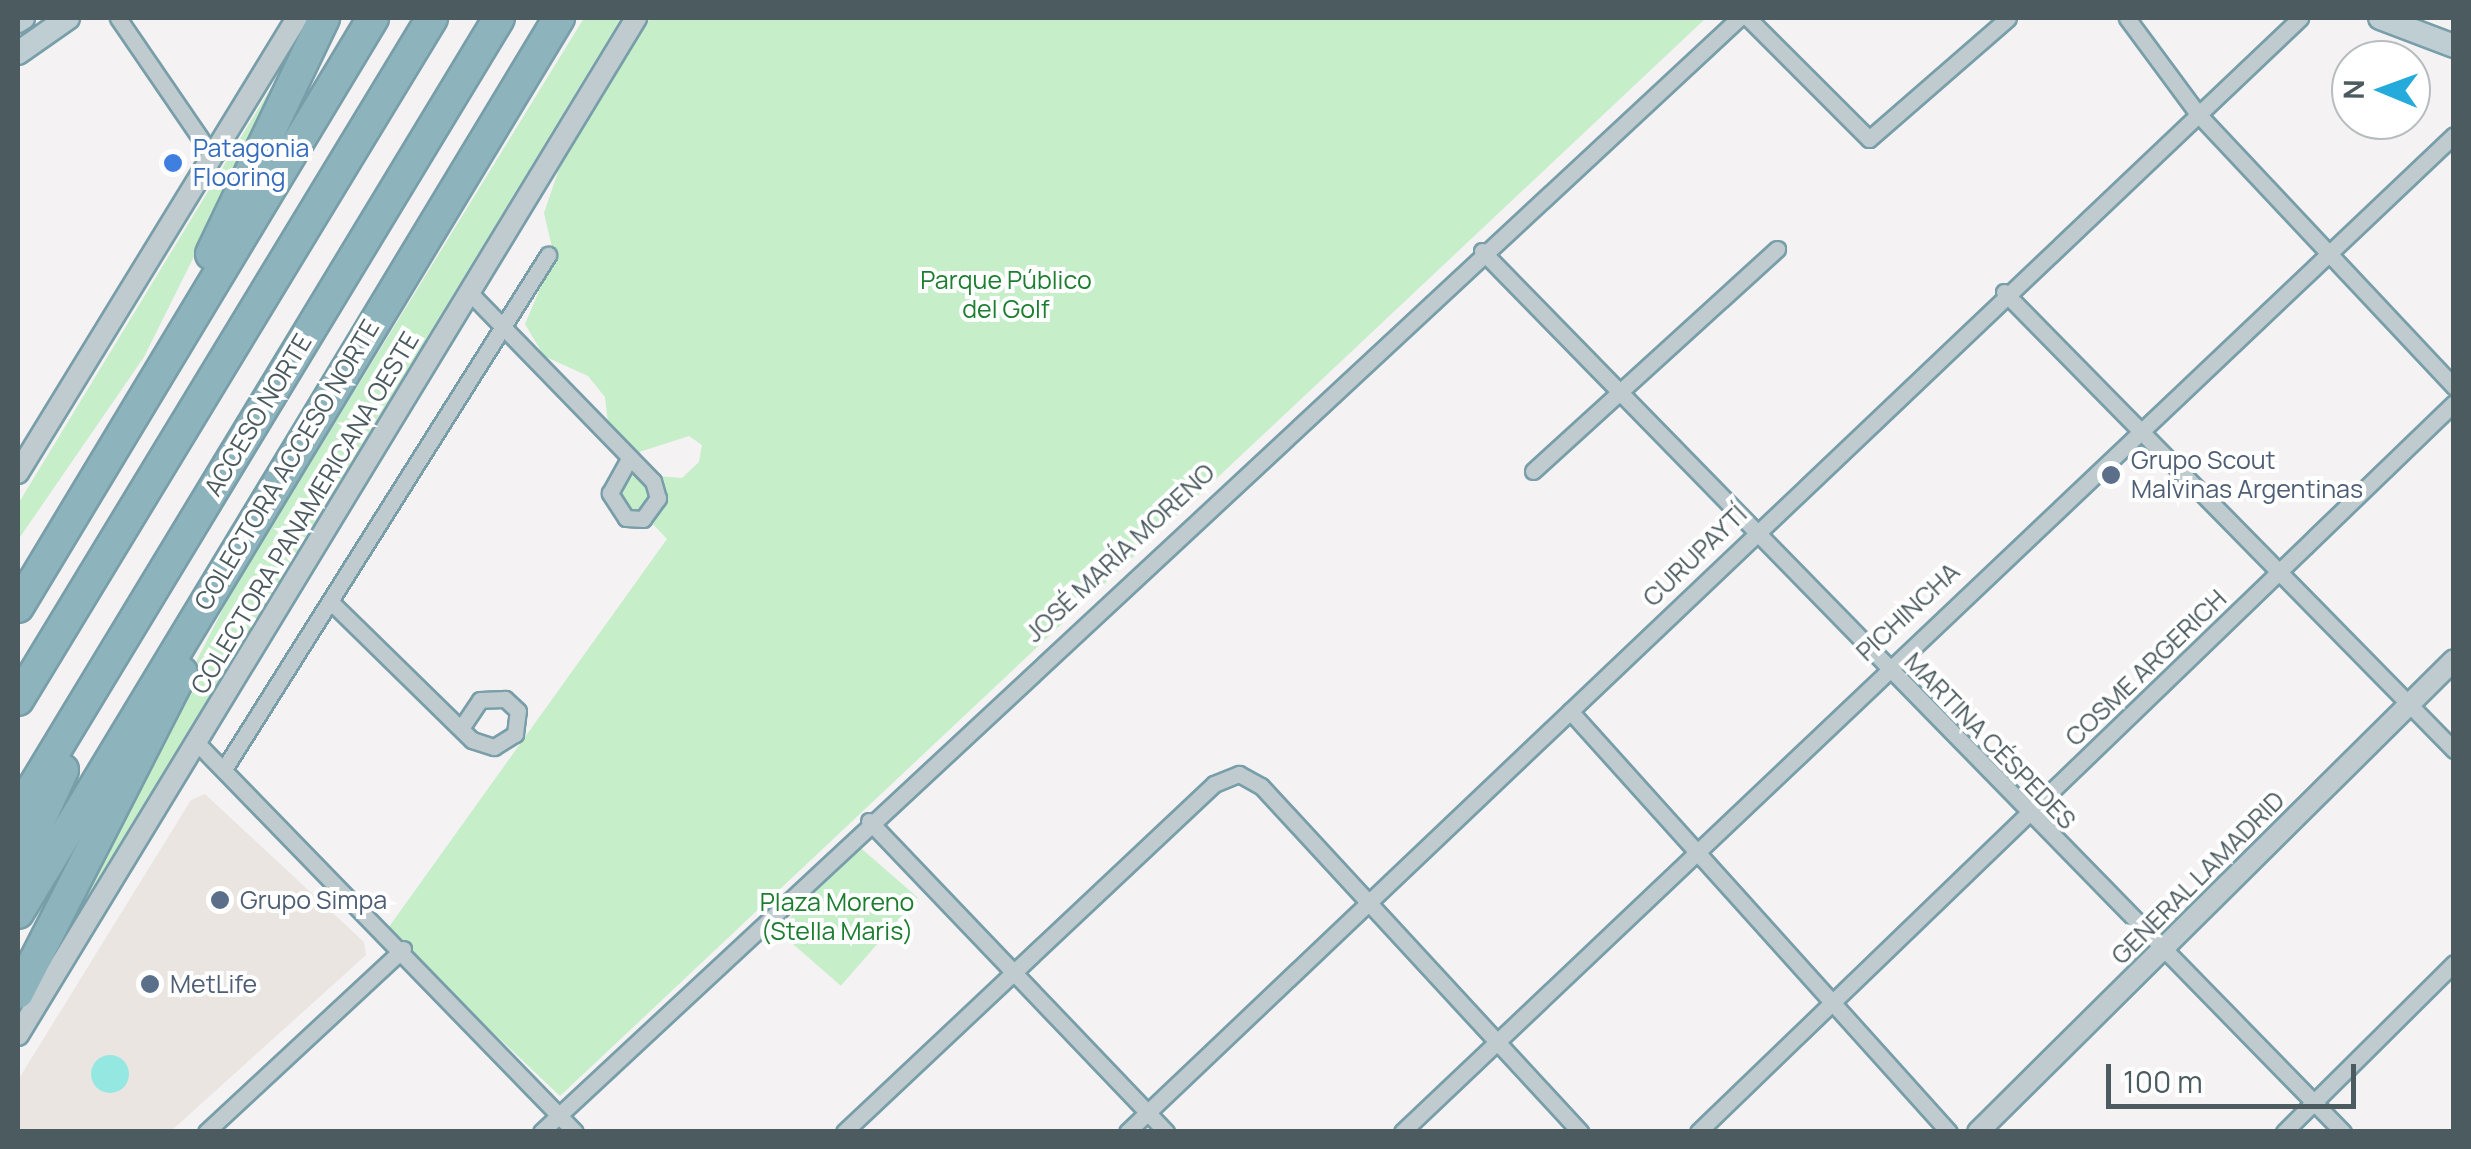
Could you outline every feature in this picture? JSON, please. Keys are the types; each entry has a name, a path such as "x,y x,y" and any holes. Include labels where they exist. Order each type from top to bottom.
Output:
{"highway":[{"path":"18,569 139,406 324,18"},
{"path":"18,607 373,18"},
{"path":"18,700 432,18"},
{"name":"ACCESO NORTE","path":"18,812 499,18"},
{"name":"COLECTORA ACCESO NORTE","path":"18,913 266,498 562,18"},
{"path":"18,993 266,498"},
{"path":"18,678 96,571"},
{"path":"18,867 132,622"}],"main road":[{"path":"18,53 68,18"},
{"path":"2380,18 2454,46"}],"street":[{"path":"118,18 213,157"},
{"path":"18,473 297,18"},
{"name":"COLECTORA PANAMERICANA OESTE","path":"18,1035 636,18"},
{"name":"JOSÉ MARÍA MORENO","path":"541,1132 869,821 1482,251 1739,18"},
{"path":"1748,18 1869,140 2008,18"},
{"path":"2127,18 2198,114 2454,388"},
{"name":"CURUPAYTÍ","path":"1127,1132 2004,292 2300,18"},
{"name":"PICHINCHA","path":"1402,1132 1884,668 2142,431 2454,135"},
{"path":"1533,471 1614,392 1777,249"},
{"name":"MARTINA CÉSPEDES","path":"1482,251 1614,392 2160,952 2343,1132"},
{"path":"224,769 332,604 548,255"},
{"path":"469,292 507,323 628,462"},
{"path":"2004,292 2454,750"},
{"name":"COSME ARGERICH","path":"1698,1132 2454,404"},
{"path":"332,604 462,728"},
{"name":"GENERAL LAMADRID","path":"1978,1132 2454,660"},
{"path":"1570,711 1698,847 1832,1004 1949,1132"},
{"path":"195,741 403,949 575,1132"},
{"path":"844,1132 1016,966 1228,775 1262,786 1580,1132"},
{"path":"869,821 1016,966 1151,1108 1166,1132"},
{"path":"206,1132 403,949"},
{"path":"2284,1132 2454,964"}],"shaded area":[{"path":"205,794 364,942 366,955 171,1131 18,1131 18,1080 191,800"}],"green space":[{"path":"584,18 621,18 28,994 234,587"},
{"name":"Parque Público del Golf","path":"650,18 1706,18 560,1096 386,931 667,539 650,521 617,519 607,496 619,473 682,478 699,462 702,445 689,436 636,453 608,423 605,397 588,376 544,356 525,324 554,256 544,213 559,169"},
{"path":"308,27 144,357 18,540 18,504"},
{"name":"Plaza Moreno (Stella Maris)","path":"855,843 918,897 841,986 778,931"}],"water":[{"path":"110,1055 124,1060 129,1074 124,1088 110,1093 96,1088 91,1074 96,1060"}],"place":[{"name":"Patagonia Flooring","path":"173,163"},
{"name":"Grupo Scout Malvinas Argentinas","path":"2111,475"},
{"name":"Grupo Simpa","path":"220,900"},
{"name":"MetLife","path":"150,984"}]}
